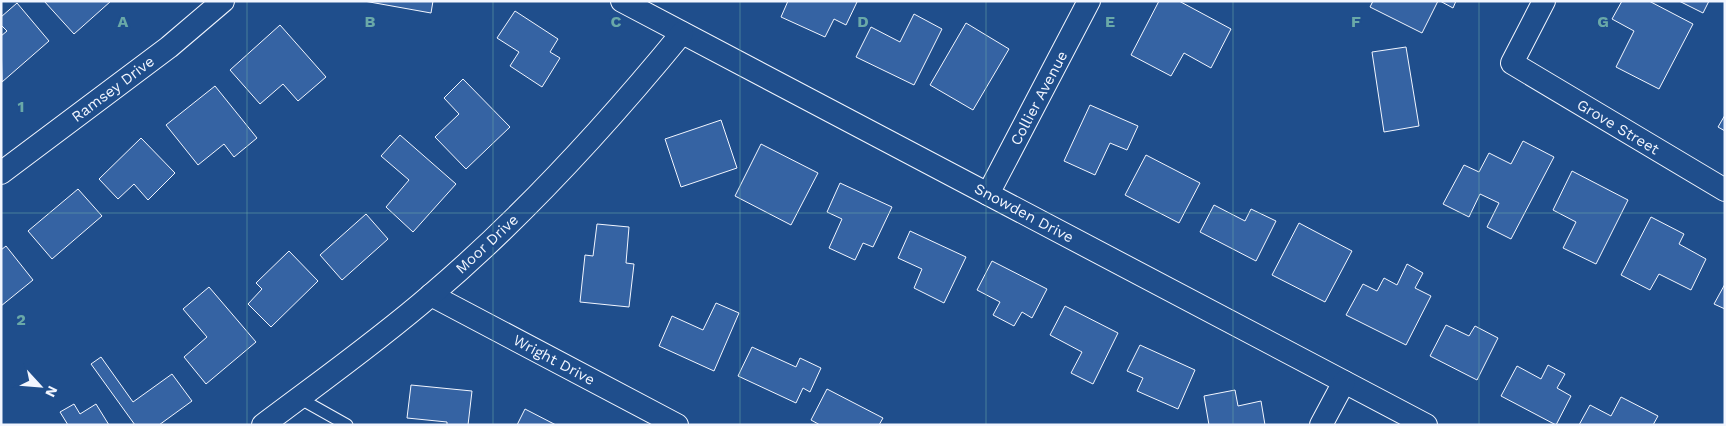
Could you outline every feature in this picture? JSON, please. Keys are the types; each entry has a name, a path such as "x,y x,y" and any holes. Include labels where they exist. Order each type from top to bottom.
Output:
{"street":[{"name":"Ramsey Drive","path":"1,174 169,47 223,1"},
{"name":"Snowden Drive","path":"622,1 1426,425"},
{"name":"Collier Avenue","path":"988,194 1089,1"},
{"name":"Grove Street","path":"1544,1 1512,63 1725,190"},
{"name":"Moor Drive","path":"263,425 431,295 500,233 570,164 682,33"},
{"name":"Wright Drive","path":"431,295 677,425"},
{"path":"1321,425 1344,382"}],"lane":[{"path":"299,398 347,425"}],"building":[{"path":"44,1 111,1 74,34"},
{"path":"364,1 433,1 431,13"},
{"path":"788,1 857,2 846,25 834,19 825,37 781,17"},
{"path":"1159,1 1179,1 1231,29 1211,68 1184,53 1171,76 1131,55"},
{"path":"1373,1 1438,1 1422,33 1370,7"},
{"path":"1440,1 1456,1 1453,8"},
{"path":"1622,1 1649,1 1693,24 1659,89 1616,67 1634,31 1612,19"},
{"path":"1679,1 1709,1 1703,13"},
{"path":"17,3 49,41 2,82 1,36 7,31 1,25 1,17"},
{"path":"515,11 558,39 550,52 560,58 542,87 510,66 519,52 497,38"},
{"path":"914,14 942,29 914,85 856,57 871,27 900,42"},
{"path":"966,23 1009,49 973,110 930,85"},
{"path":"280,25 326,77 298,101 283,84 260,104 230,70"},
{"path":"1406,47 1419,126 1384,132 1372,52"},
{"path":"463,79 510,127 466,169 435,137 459,114 444,98"},
{"path":"215,86 257,138 234,157 224,144 198,165 166,125"},
{"path":"1090,105 1138,126 1127,150 1110,143 1095,175 1064,161"},
{"path":"1725,115 1725,131 1718,127"},
{"path":"721,120 737,168 681,187 665,139"},
{"path":"400,135 456,184 413,232 386,207 409,180 381,156"},
{"path":"141,138 175,173 148,200 134,184 118,199 99,179"},
{"path":"1523,141 1554,157 1511,239 1487,227 1499,203 1480,194 1469,217 1443,204 1464,165 1479,172 1489,153 1511,164"},
{"path":"761,144 818,173 791,225 735,196"},
{"path":"1146,155 1200,183 1179,223 1125,195"},
{"path":"1572,171 1628,200 1596,264 1563,248 1576,222 1553,210"},
{"path":"840,183 892,207 873,247 863,243 855,260 829,248 842,219 827,212"},
{"path":"78,189 102,216 52,259 28,231"},
{"path":"1214,205 1245,221 1251,209 1276,221 1256,261 1200,232"},
{"path":"366,214 388,239 342,280 320,255"},
{"path":"1651,217 1684,234 1679,244 1706,259 1691,290 1659,274 1650,290 1621,275"},
{"path":"1299,223 1352,251 1325,302 1272,275"},
{"path":"597,224 629,227 626,263 634,264 629,307 580,302 585,255 593,256"},
{"path":"910,231 966,257 944,303 914,288 922,269 898,258"},
{"path":"6,246 33,280 1,306 1,250"},
{"path":"289,251 318,281 271,327 248,304 262,289 256,283"},
{"path":"992,261 1047,289 1032,318 1022,312 1014,326 993,315 1000,302 977,290"},
{"path":"1407,264 1423,273 1415,288 1431,296 1406,345 1346,315 1363,284 1377,291 1384,278 1397,285"},
{"path":"1725,284 1725,309 1714,304"},
{"path":"209,287 256,342 206,384 184,357 207,337 183,309"},
{"path":"716,303 739,313 714,371 659,346 672,316 703,330"},
{"path":"1065,306 1118,333 1093,384 1071,373 1082,352 1050,335"},
{"path":"1446,325 1469,336 1475,326 1498,338 1477,380 1430,356"},
{"path":"1140,345 1195,370 1178,409 1137,391 1143,378 1127,371"},
{"path":"752,347 796,367 800,358 821,368 810,392 803,388 796,403 738,376"},
{"path":"101,357 133,402 172,374 192,401 159,425 135,425 91,364"},
{"path":"1548,365 1565,374 1557,388 1571,396 1556,425 1501,396 1517,366 1541,379"},
{"path":"411,385 472,391 468,425 447,425 447,422 407,418"},
{"path":"827,389 883,418 879,425 820,425 811,420"},
{"path":"1235,390 1238,406 1261,401 1265,425 1209,425 1204,396"},
{"path":"1621,397 1658,416 1653,425 1579,425 1590,405 1611,416"},
{"path":"74,404 80,414 96,404 109,425 68,425 60,412"},
{"path":"525,409 556,425 517,425"}]}
